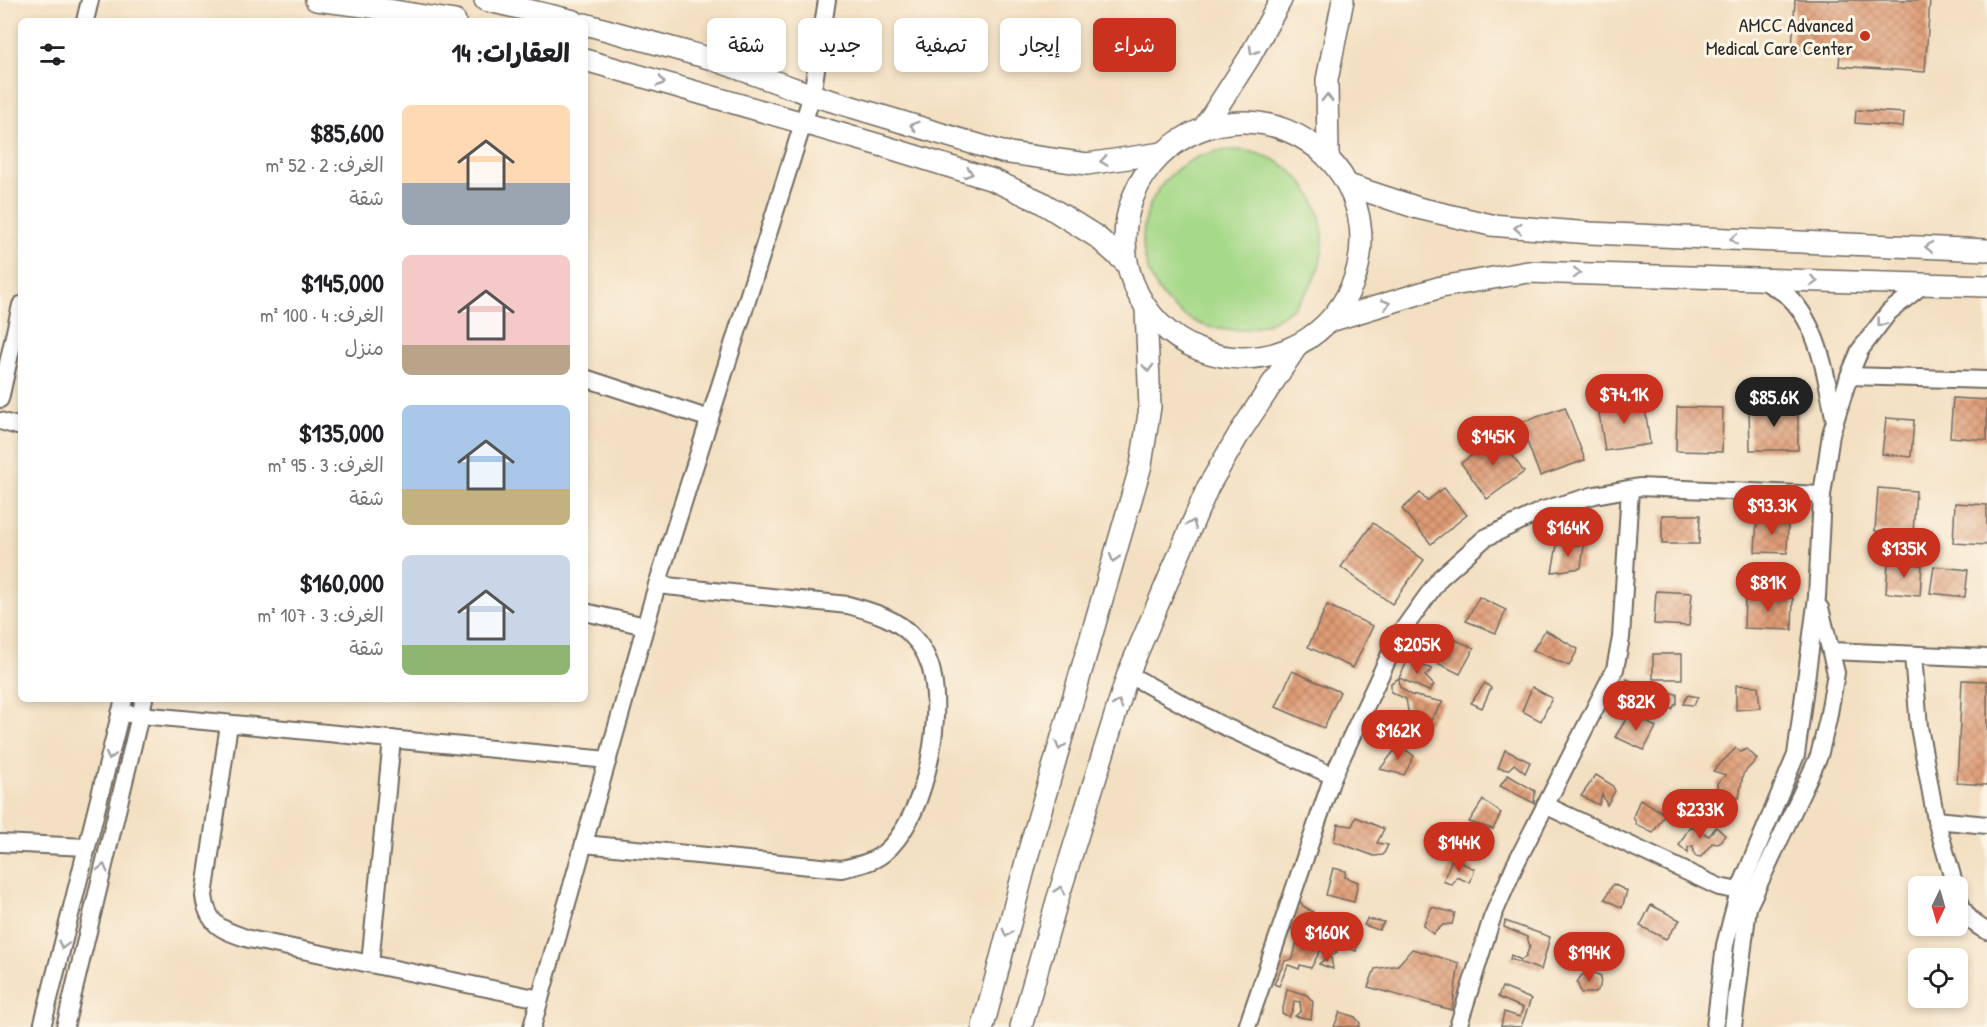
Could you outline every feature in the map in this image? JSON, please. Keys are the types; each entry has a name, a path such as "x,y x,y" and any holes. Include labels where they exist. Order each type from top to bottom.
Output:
{"main road":[{"path":"316,0 435,18"},
{"path":"485,0 561,18"},
{"path":"1205,126 1281,0"},
{"path":"1328,156 1327,80 1343,0"},
{"path":"588,25 712,60 812,95 1002,152 1087,164 1162,153"},
{"path":"588,61 993,180 1041,202 1097,237 1126,263"},
{"path":"1021,1027 1057,901 1128,674 1208,487 1239,434 1298,346 1330,321 1348,297 1361,257 1360,215 1351,186 1328,156 1300,136 1259,122 1205,126 1186,135 1162,153 1139,182 1126,216 1126,263 1132,285 1146,309 1161,326 1184,343 1213,355 1255,358 1298,346"},
{"path":"1351,186 1409,206 1491,225 1590,233 1987,250"},
{"path":"1330,321 1441,288 1528,272 1987,286"},
{"path":"983,1027 1028,854 1141,465 1150,406 1146,309"}],"street":[{"path":"86,18 90,0"},
{"path":"532,1027 657,585 812,95 827,0"},
{"path":"1761,279 1788,297 1813,334 1826,369 1835,421"},
{"path":"1715,1027 1725,945 1739,891 1796,755 1817,597 1822,495 1831,434 1849,376 1860,350 1889,312 1924,284"},
{"path":"0,399 18,318"},
{"path":"1849,376 1987,380"},
{"path":"588,379 710,419"},
{"path":"0,421 18,427"},
{"path":"1247,1027 1333,776 1399,635 1440,579 1485,538 1543,510 1595,495 1639,487 1822,495"},
{"path":"1458,1027 1492,918 1545,805 1615,669 1621,638 1629,489"},
{"path":"584,844 841,869 861,865 882,855 899,838 912,813 924,778 932,745 935,705 933,677 926,657 913,636 894,622 874,612 848,605 657,585"},
{"path":"1733,1027 1748,907 1819,756 1836,673 1817,597"},
{"path":"588,613 645,626"},
{"path":"1832,651 1987,657"},
{"path":"1913,655 1919,727 1936,820 1952,876"},
{"path":"1128,674 1217,723 1333,776"},
{"path":"42,1027 122,706 142,707 229,724 608,760"},
{"path":"65,1027 142,707"},
{"path":"229,724 204,896 206,910 212,922 229,933 249,939 540,999"},
{"path":"370,964 392,739"},
{"path":"1545,805 1719,887 1739,891"},
{"path":"1936,820 1987,825"},
{"path":"0,843 87,847"},
{"path":"1968,916 1978,927 1987,932"}],"green space":[{"path":"1233,150 1251,151 1268,157 1297,176 1316,205 1322,222 1322,258 1316,275 1297,304 1268,323 1251,329 1233,330 1215,329 1198,323 1169,304 1150,275 1144,258 1143,240 1144,222 1150,205 1169,176 1198,157 1215,151"}],"building":[{"path":"1795,0 1930,0 1925,72 1839,66 1840,53 1792,49"},
{"path":"1856,110 1904,113 1903,127 1855,123"},
{"path":"1953,398 1987,400 1987,440 1950,437"},
{"path":"1644,400 1650,444 1605,451 1598,407"},
{"path":"1798,405 1798,450 1750,450 1749,406"},
{"path":"1565,407 1585,460 1540,476 1520,423"},
{"path":"1677,407 1723,408 1722,452 1676,451"},
{"path":"1886,418 1914,420 1911,457 1882,454"},
{"path":"1499,436 1524,472 1487,499 1461,463"},
{"path":"1444,488 1467,515 1431,544 1402,509 1420,493 1427,501"},
{"path":"1878,488 1916,491 1913,533 1875,531"},
{"path":"1955,503 1987,505 1987,545 1953,543"},
{"path":"1662,515 1700,515 1699,544 1662,544"},
{"path":"1757,518 1788,520 1787,553 1755,552"},
{"path":"1373,523 1424,560 1392,604 1341,567"},
{"path":"1557,545 1584,545 1581,568 1552,572"},
{"path":"1888,562 1922,565 1920,596 1886,593"},
{"path":"1934,566 1968,570 1965,597 1930,593"},
{"path":"1656,591 1692,593 1689,626 1654,624"},
{"path":"1745,596 1793,598 1792,630 1744,628"},
{"path":"1479,597 1506,610 1496,633 1466,621"},
{"path":"1327,605 1373,626 1353,668 1308,647"},
{"path":"1545,630 1578,649 1569,666 1533,650"},
{"path":"1440,633 1474,648 1460,674 1427,658"},
{"path":"1653,654 1682,654 1682,679 1653,679"},
{"path":"1408,660 1432,669 1425,676 1434,685 1429,691 1399,678"},
{"path":"1292,671 1340,692 1324,728 1276,707"},
{"path":"1399,678 1400,687 1411,695 1443,702 1429,723 1409,716 1406,699 1391,692 1391,683"},
{"path":"1627,679 1643,686 1642,695 1649,695 1652,689 1677,694 1677,702 1672,709 1624,690"},
{"path":"1962,680 1987,681 1987,785 1957,783"},
{"path":"1485,683 1491,688 1482,708 1471,703"},
{"path":"1736,685 1758,686 1760,708 1736,710"},
{"path":"1532,687 1552,698 1541,721 1522,711"},
{"path":"1688,695 1698,697 1694,705 1683,704"},
{"path":"1630,713 1656,727 1644,750 1615,737"},
{"path":"1399,745 1414,756 1404,775 1380,769"},
{"path":"1736,748 1741,752 1747,749 1757,759 1743,774 1739,798 1717,793 1717,783 1726,775 1713,771"},
{"path":"1505,750 1530,762 1525,773 1514,764 1508,770 1498,768"},
{"path":"1508,775 1535,791 1534,803 1500,786"},
{"path":"1596,775 1612,785 1615,791 1607,805 1602,794 1599,805 1581,796"},
{"path":"1640,799 1665,814 1653,833 1637,825 1633,817"},
{"path":"1483,800 1501,813 1493,829 1469,822"},
{"path":"1356,817 1384,829 1377,843 1388,845 1383,855 1374,856 1334,841 1338,824 1352,826"},
{"path":"1690,826 1709,836 1716,827 1725,835 1718,844 1712,843 1701,857 1695,856 1693,846 1688,847 1688,853 1679,845"},
{"path":"1452,859 1475,869 1470,883 1457,877 1452,885 1443,881"},
{"path":"1333,868 1346,871 1345,877 1358,882 1354,902 1326,895"},
{"path":"1613,884 1627,891 1622,908 1605,899"},
{"path":"1300,901 1303,906 1313,912 1311,928 1289,929"},
{"path":"1651,905 1680,920 1666,939 1640,926"},
{"path":"1432,907 1455,913 1452,924 1443,925 1433,934 1423,925"},
{"path":"1367,919 1384,922 1379,930 1364,925"},
{"path":"1505,921 1550,937 1541,970 1510,959 1511,955 1521,960 1526,956 1530,946 1527,937 1504,927"},
{"path":"1321,925 1360,934 1356,951 1317,937"},
{"path":"1315,943 1337,952 1334,955 1320,951 1311,968 1300,965 1299,969 1288,965 1279,986 1274,984 1285,961 1293,959 1296,944 1303,945 1305,950"},
{"path":"1412,949 1459,963 1452,1010 1368,987 1375,969 1398,965"},
{"path":"1331,957 1333,969 1319,964 1325,959"},
{"path":"1590,971 1601,976 1600,987 1594,993 1581,993 1577,982 1581,976"},
{"path":"1502,987 1531,999 1521,1027 1501,1026 1504,1012 1520,1017 1523,1008 1498,997"},
{"path":"1287,989 1307,995 1313,1002 1311,1019 1295,1016 1301,1011 1300,1002 1294,1001 1289,1017 1282,1013"},
{"path":"1340,1012 1355,1017 1360,1023 1359,1027 1334,1027"}],"place":[{"name":"AMCC Advanced Medical Care Center","path":"1865,36"}]}
